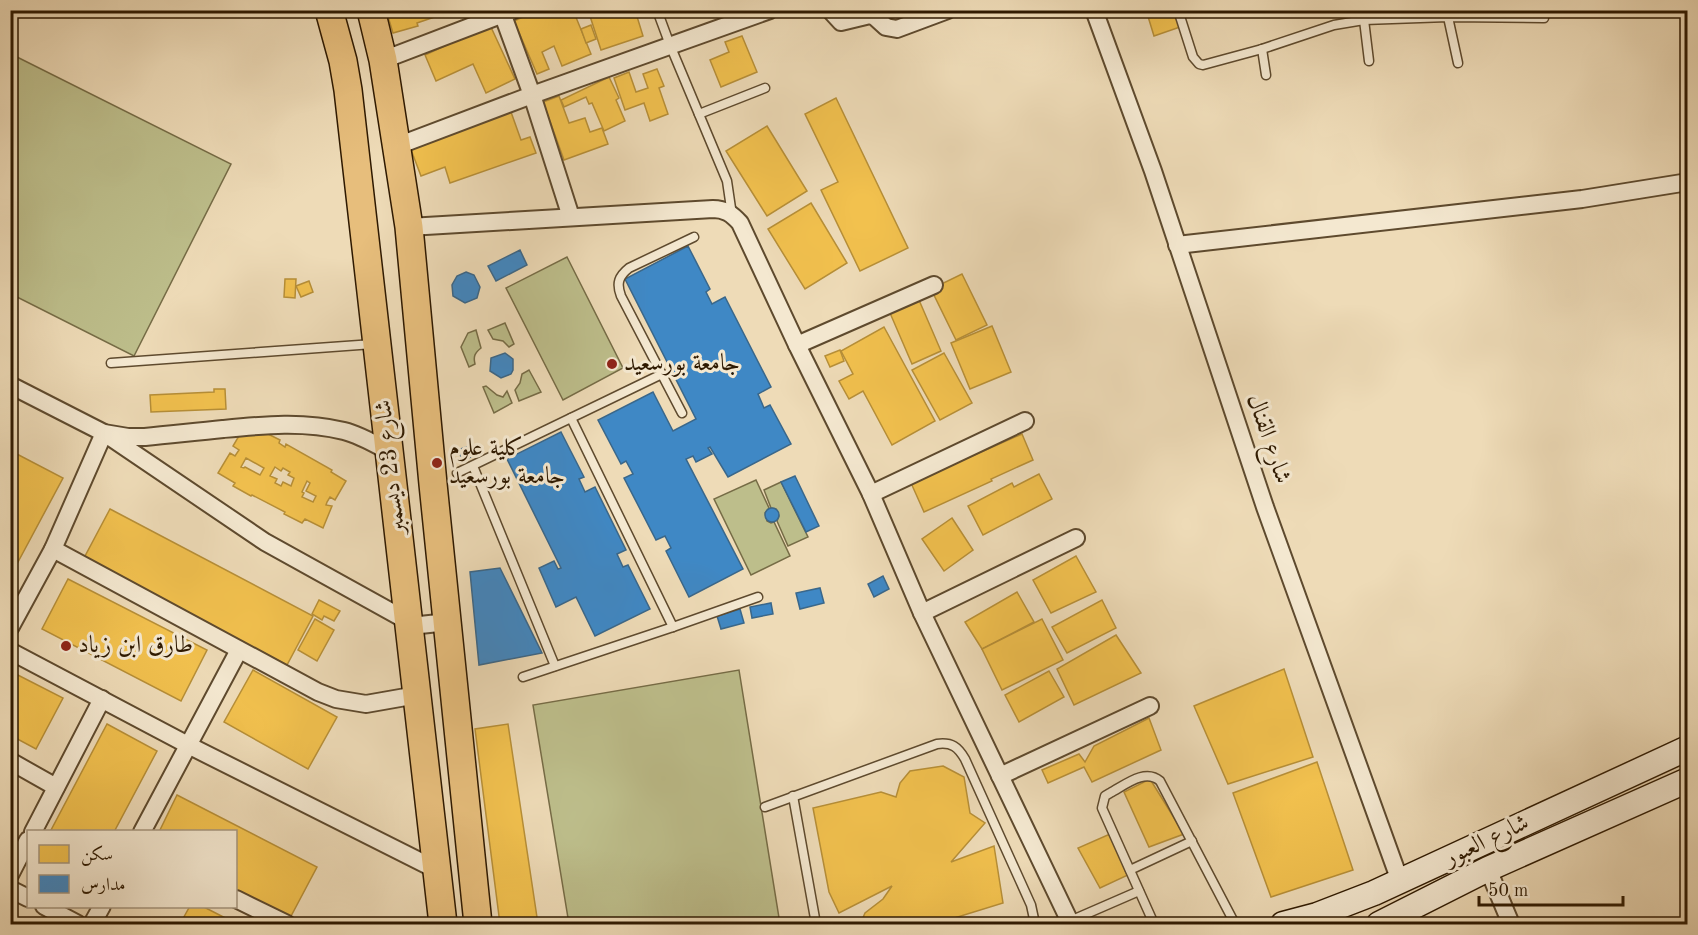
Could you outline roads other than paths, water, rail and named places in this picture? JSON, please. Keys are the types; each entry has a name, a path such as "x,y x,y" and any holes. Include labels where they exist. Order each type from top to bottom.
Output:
{"main road":[{"name":"شارع 23 ديسمبر","path":"329,10 343,61 348,90 417,695 436,870 439,922"},
{"name":"شارع 23 ديسمبر","path":"371,10 383,60 448,478 448,622 478,924"}],"street":[{"path":"397,146 770,10"},
{"path":"830,10 841,22 870,15 886,27 897,29 948,10"},
{"name":"شارع القنال","path":"1094,10 1153,171 1265,507 1400,881"},
{"path":"383,60 506,12 571,217"},
{"path":"1177,245 1582,199 1688,182"},
{"path":"409,227 712,209 723,209 740,223 871,494 922,613 1070,923"},
{"path":"797,345 934,285"},
{"path":"12,389 104,433 265,542 408,621 420,625 448,622"},
{"path":"871,494 1025,421"},
{"path":"104,433 145,437 282,424 324,426 364,438 390,452"},
{"path":"10,628 53,549 104,433"},
{"path":"922,613 1076,538"},
{"path":"53,549 318,692 336,699 366,704 417,695"},
{"path":"143,830 239,650"},
{"path":"10,651 188,745 436,870"},
{"path":"34,830 102,699"},
{"path":"1000,776 1150,706"},
{"name":"شارع العبور","path":"1283,924 1344,905 1400,881 1687,749"},
{"path":"10,761 56,787"},
{"name":"شارع العبور","path":"1387,923 1488,869 1688,780"},
{"path":"10,875 27,842"},
{"path":"1488,869 1511,924"},
{"path":"10,889 27,898"},
{"path":"237,899 287,924"},
{"path":"48,908 78,924"},
{"path":"92,924 101,908"}],"lane":[{"path":"657,10 727,181 732,215"},
{"path":"1178,10 1193,57 1199,64 1210,64 1262,49 1334,25 1364,20 1448,17 1544,18"},
{"path":"1448,17 1458,63"},
{"path":"1364,20 1369,61"},
{"path":"1262,49 1266,75"},
{"path":"699,114 765,88"},
{"path":"682,413 621,296 618,280 629,268 694,237"},
{"path":"111,363 377,344"},
{"path":"448,478 662,374"},
{"path":"571,418 673,627"},
{"path":"473,466 555,666"},
{"path":"523,677 758,597"},
{"path":"765,807 937,744 954,744 965,759 1031,905 1034,919 1030,924"},
{"path":"1154,924 1102,808 1105,796 1140,777 1151,776 1160,781 1235,924"},
{"path":"793,796 816,924"},
{"path":"1130,870 1192,841"},
{"path":"1070,923 1139,891"}],"place":[{"name":"جامعة بورسعيد","path":"612,364"},
{"name":"كلية علوم جامعة بورسعيد","path":"437,463"},
{"name":"طارق ابن زياد","path":"66,646"}]}
